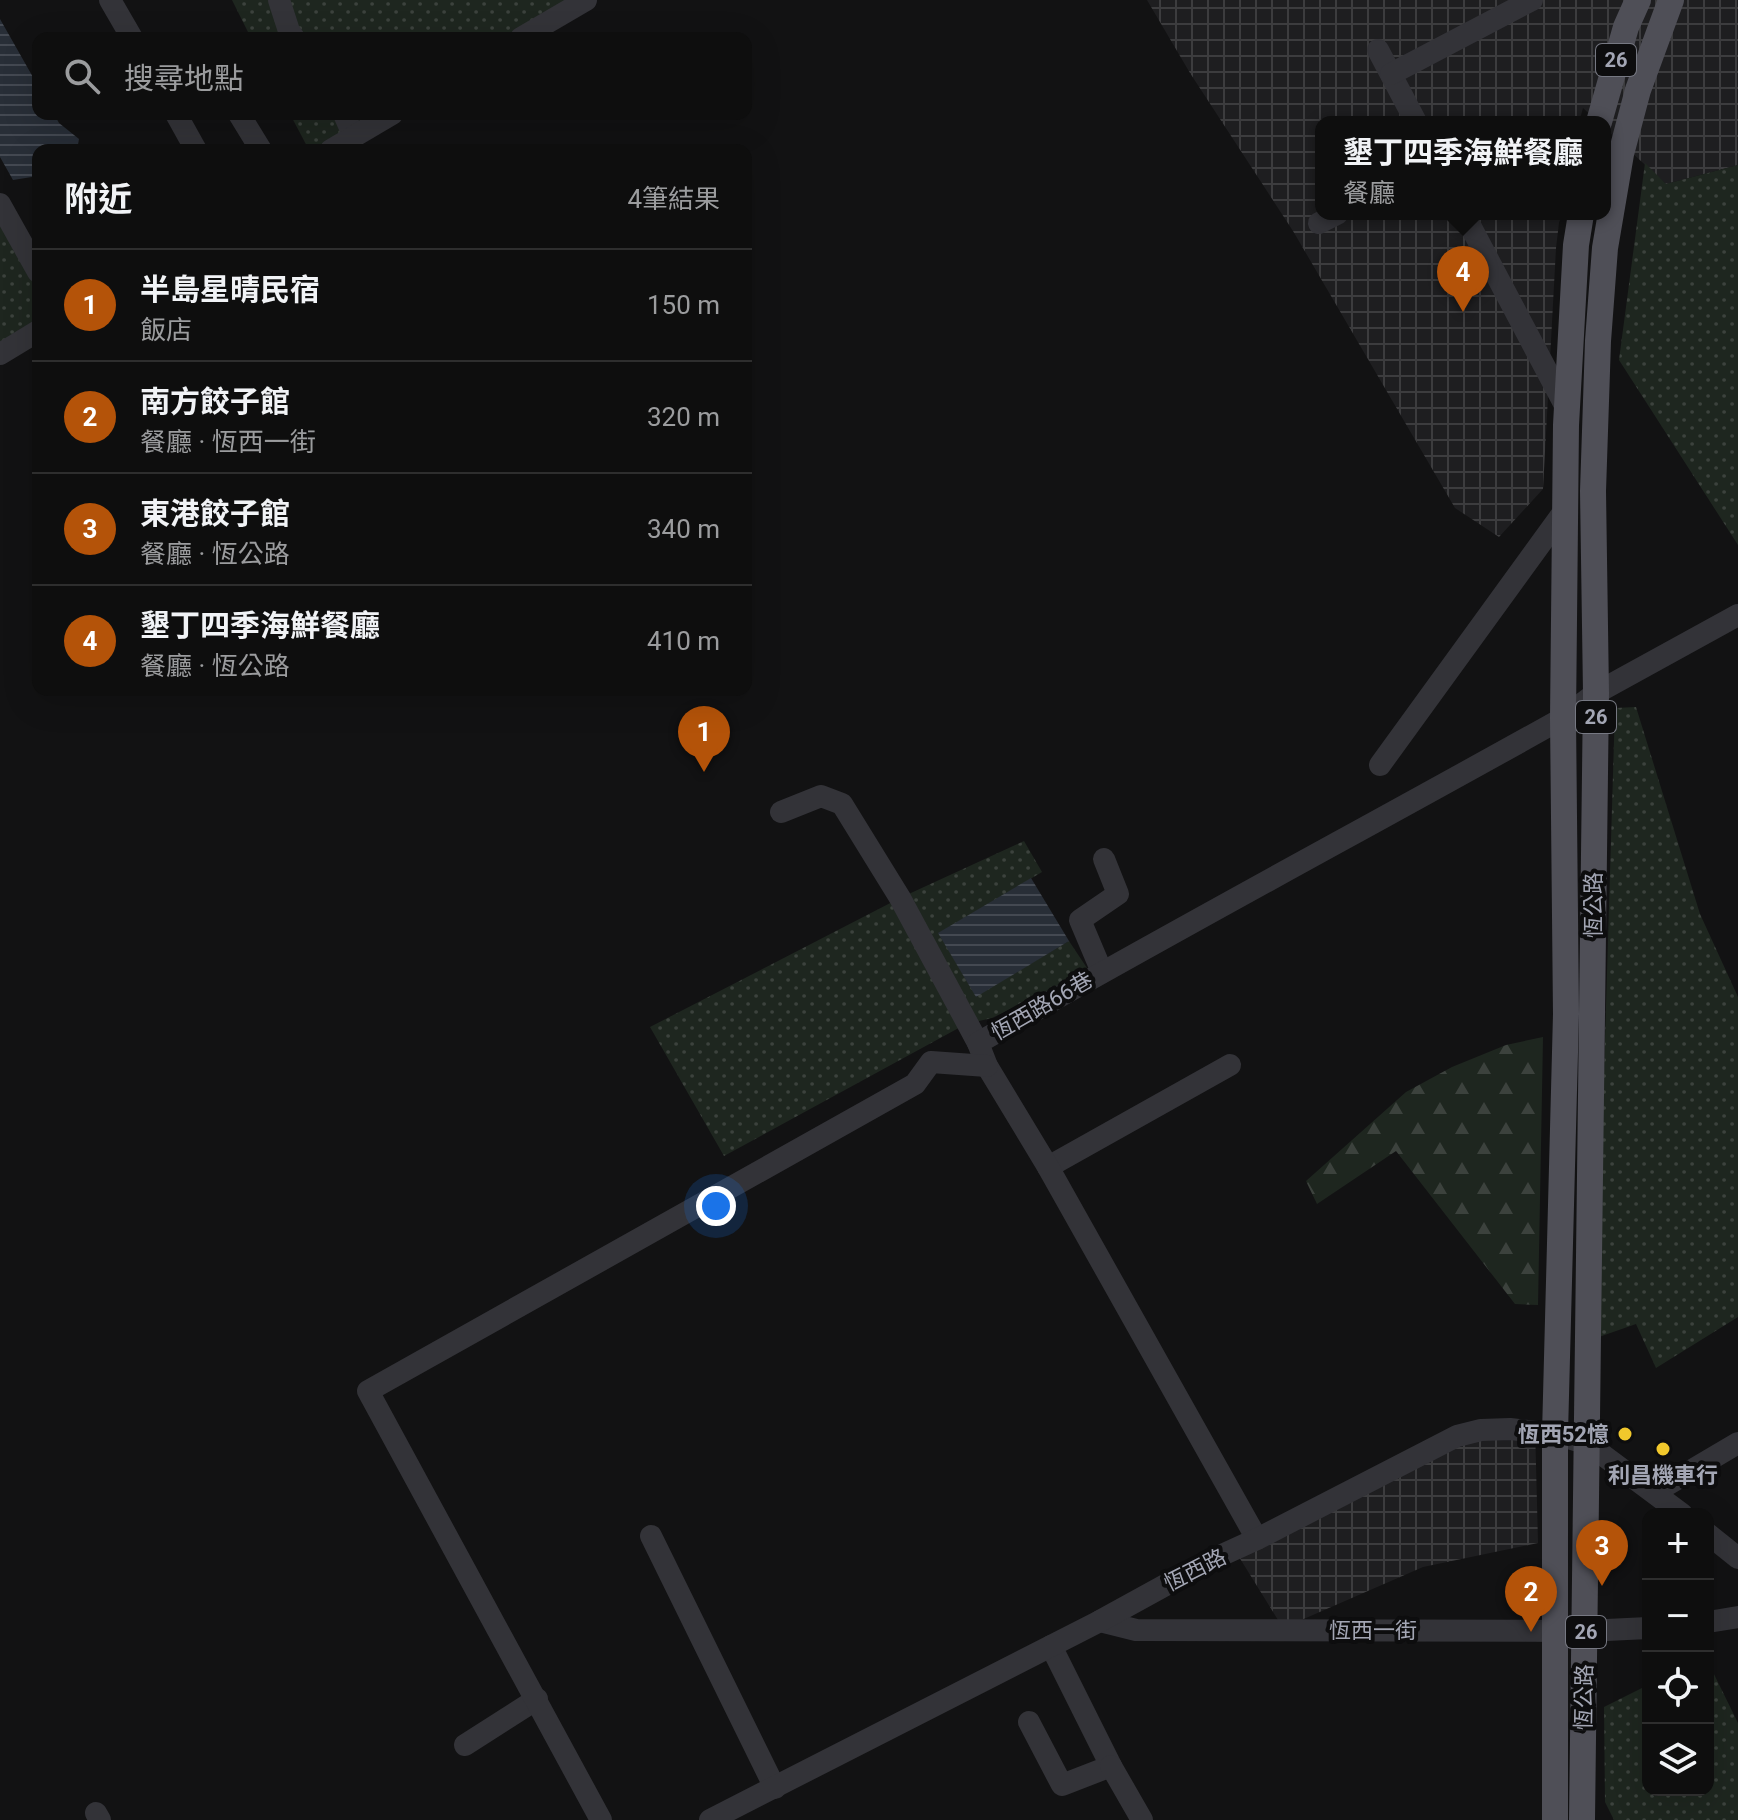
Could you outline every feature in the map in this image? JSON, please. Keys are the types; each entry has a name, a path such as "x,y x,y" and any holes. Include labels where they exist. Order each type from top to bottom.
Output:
{"main road":[{"name":"26","path":"1601,116 1626,27 1638,0"},
{"name":"恆公路","path":"1611,213 1621,154 1638,90 1671,0"},
{"name":"恆公路","path":"1555,1820 1555,1434 1566,1014 1563,718 1565,510 1567,409 1580,220"},
{"name":"恆公路","path":"1582,1820 1596,693 1593,491 1598,341 1610,220"}],"street":[{"path":"110,0 129,32"},
{"path":"279,0 290,32"},
{"path":"531,32 586,0"},
{"path":"1391,74 1532,0"},
{"path":"1378,50 1413,116"},
{"path":"179,120 193,144"},
{"path":"243,120 257,144"},
{"path":"347,120 354,137"},
{"path":"342,144 382,120"},
{"path":"0,204 32,265"},
{"path":"1467,220 1567,409"},
{"path":"0,354 32,335"},
{"path":"1380,765 1565,510"},
{"name":"恆西路66巷","path":"1257,1539 1048,1167 987,1066 978,1043 1563,718 1596,693 1738,615"},
{"path":"781,812 821,796 842,804 900,898 978,1043"},
{"path":"1102,972 1080,920 1118,894 1104,859"},
{"path":"601,1820 368,1391 915,1084 931,1062 987,1066"},
{"path":"1048,1167 1230,1065"},
{"name":"恆西路","path":"710,1820 1457,1436 1496,1430 1555,1434 1588,1444 1675,1508"},
{"path":"1655,1492 1738,1443"},
{"path":"651,1536 775,1788"},
{"path":"1714,1539 1738,1558"},
{"path":"1714,1621 1738,1617"},
{"name":"恆西一街","path":"1100,1621 1136,1630 1586,1631 1642,1628"},
{"path":"1051,1646 1111,1766 1142,1820"},
{"path":"465,1745 537,1699"},
{"path":"1029,1722 1062,1785 1111,1766"}],"shaded area":[{"path":"1147,0 1738,0 1738,165 1666,184 1611,134 1611,116 1592,116 1583,108 1581,116 1315,116 1315,220 1559,220 1543,489 1499,537 1455,508 1293,231 1190,73"},
{"path":"0,19 32,75 32,120 57,120 79,139 78,144 32,144 32,177 13,180 0,157"},
{"path":"1031,878 1069,941 976,997 938,933"},
{"path":"1535,1426 1538,1543 1423,1567 1283,1628 1231,1544 1454,1430"}],"green space":[{"path":"232,0 584,0 530,32 248,32"},
{"path":"293,120 382,120 341,144 306,144"},
{"path":"1645,163 1666,184 1738,165 1738,545 1619,360"},
{"path":"0,204 32,261 32,335 0,354"},
{"path":"1636,707 1700,914 1738,997 1738,1317 1656,1368 1636,1324 1596,1338 1615,708"},
{"path":"1024,841 1042,872 939,933 976,996 1069,941 1089,971 992,1018 966,1024 724,1156 650,1027 900,898"},
{"path":"1543,1037 1538,1305 1515,1304 1396,1151 1317,1204 1306,1181 1406,1092 1452,1067 1506,1045"},
{"path":"1714,1674 1738,1723 1738,1820 1614,1820 1605,1802 1604,1707 1642,1688 1642,1796 1714,1796"}],"place":[{"name":"墾丁四季海鮮餐廳","path":"1463,312"},
{"name":"半島星晴民宿","path":"704,772"},
{"name":"恆西52憶","path":"1625,1434"},
{"name":"利昌機車行","path":"1663,1449"},
{"name":"東港餃子館","path":"1602,1586"},
{"name":"南方餃子館","path":"1531,1632"}]}
